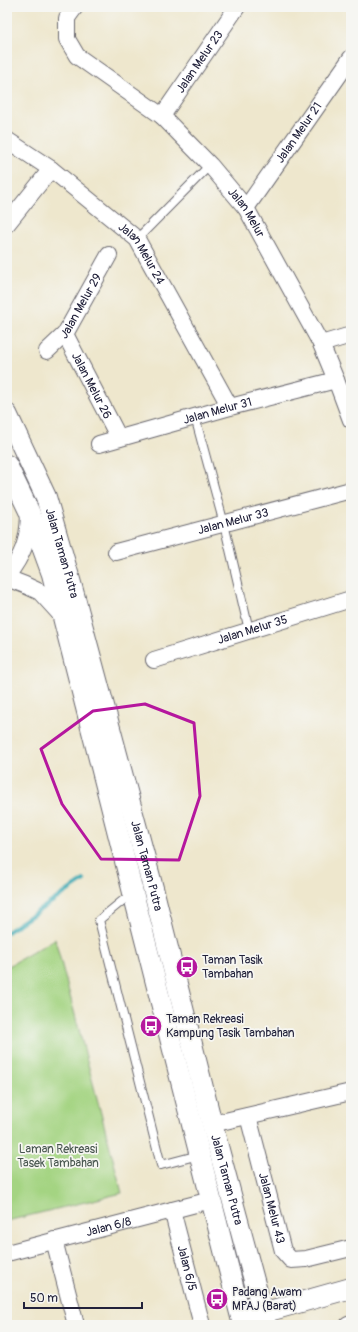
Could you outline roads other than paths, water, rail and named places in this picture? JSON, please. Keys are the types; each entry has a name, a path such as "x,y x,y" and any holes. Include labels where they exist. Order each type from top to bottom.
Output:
{"street":[{"name":"Jalan Melur","path":"75,7 67,18 67,39 77,56 162,116 210,165 246,208 321,344 351,420"},
{"name":"Jalan Melur 23","path":"162,116 237,7"},
{"name":"Jalan Melur 21","path":"246,208 351,58"},
{"name":"Jalan Melur 24","path":"7,140 51,169 137,239 230,407"},
{"path":"7,224 51,169"},
{"name":"Jalan Melur 29","path":"47,351 65,334 109,255"},
{"name":"Jalan Melur 26","path":"65,334 119,438"},
{"path":"321,344 351,335"},
{"name":"Jalan Melur 31","path":"99,444 230,407 336,380"},
{"name":"Jalan Taman Putra","path":"7,414 46,497 72,587 264,1319"},
{"name":"Jalan Taman Putra","path":"7,465 29,511 52,574 61,615 242,1322"},
{"name":"Jalan Melur 33","path":"116,552 351,490"},
{"path":"29,511 25,547 7,577 40,592 61,615"},
{"name":"Jalan Melur 35","path":"154,660 351,599"},
{"path":"132,893 152,888"},
{"path":"212,1124 351,1092"},
{"name":"Jalan Melur 43","path":"248,1116 282,1251 291,1260 306,1259 351,1248"},
{"name":"Jalan 6/8","path":"7,1253 211,1200"},
{"name":"Jalan 6/5","path":"172,1210 202,1325"},
{"path":"54,1240 76,1325"},
{"path":"242,1322 264,1319 351,1288"}],"lane":[{"path":"137,239 210,165"},
{"path":"195,417 224,524 250,630"},
{"path":"132,893 99,920 161,1165 199,1156"}],"waterway":[{"path":"7,932 84,880"}],"place":[{"name":"Taman Tasik Tambahan","path":"187,967"},
{"name":"Taman Rekreasi Kampung Tasik Tambahan","path":"151,1026"},
{"name":"Padang Awam MPAJ (Barat)","path":"217,1299"}],"park label":[{"name":"Laman Rekreasi Tasek Tambahan","path":"58,1156"}]}
